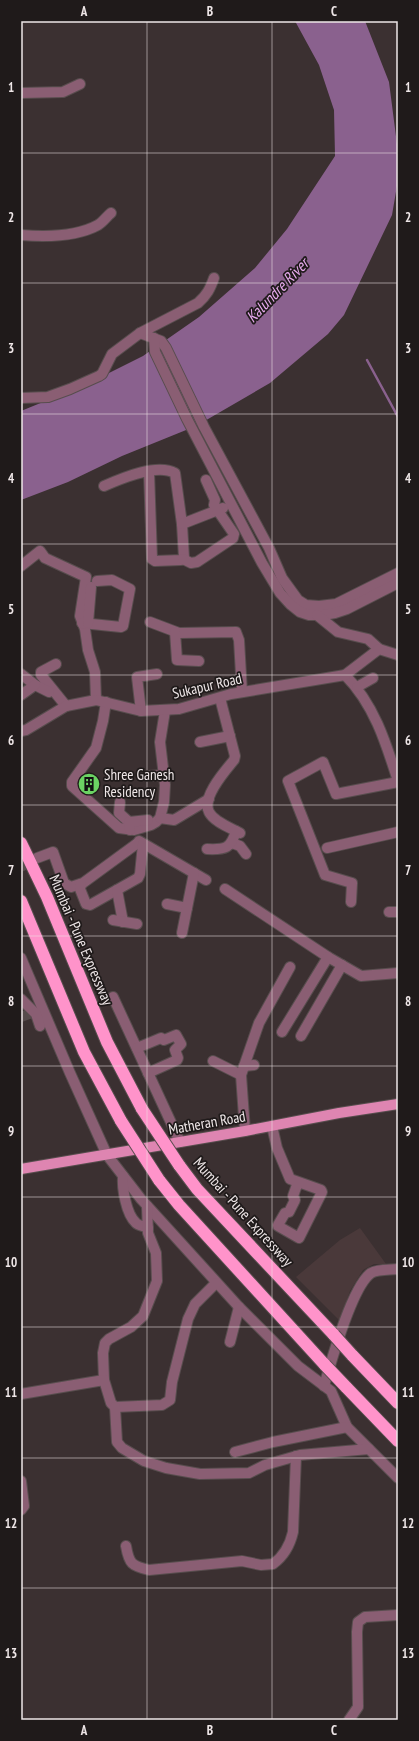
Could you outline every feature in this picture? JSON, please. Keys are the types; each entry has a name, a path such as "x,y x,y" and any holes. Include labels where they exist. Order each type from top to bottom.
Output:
{"highway":[{"name":"Mumbai - Pune Expressway","path":"21,842 46,897 107,1042 142,1109 179,1165 197,1189 398,1403"},
{"path":"21,901 84,1052 121,1121 159,1180 178,1205 346,1387 398,1441"}],"main road":[{"name":"Matheran Road","path":"21,1169 398,1104"}],"street":[{"path":"21,93 63,92 80,89"},
{"path":"21,235 39,236 80,232 98,225 111,212"},
{"path":"21,398 48,397 99,376 102,374 112,354 140,333 198,303 210,291 214,278"},
{"path":"140,333 156,341 173,361 215,449 269,548 282,578 298,600 306,605 319,606 336,604 398,573"},
{"path":"156,341 155,352 167,379 231,505 280,593 300,612 309,615 317,615 335,613 347,609 398,583"},
{"path":"149,471 152,559 155,561 183,559 191,563 197,562 233,538 234,534 214,505 215,500 206,480"},
{"path":"104,486 127,476 149,471 170,471 175,473 182,524 183,559"},
{"path":"182,524 243,501"},
{"path":"21,566 40,551 45,558 86,577 80,616 85,623 123,626 130,589 112,580 94,584 85,623 100,697 103,721 96,748 72,782 72,786 119,828 151,825 164,802 160,765 160,742 165,711"},
{"path":"317,615 338,632 368,640 379,649 398,656"},
{"path":"150,622 175,632 193,634 236,632 239,640 242,692"},
{"path":"175,632 177,660 199,661"},
{"name":"Sukapur Road","path":"21,732 66,706 100,697 141,711 165,711 179,709 242,692 345,675 379,649"},
{"path":"56,664 42,672 41,675 66,706"},
{"path":"21,674 35,685 49,692"},
{"path":"141,711 137,677 157,674"},
{"path":"345,675 357,687 369,707 384,738 398,781 336,794 323,762 288,781 325,875 352,883 352,902"},
{"path":"357,687 373,678"},
{"path":"21,695 35,685"},
{"path":"207,849 214,850 229,846 238,832 215,818 209,812 208,807 211,793 222,775 234,760 230,736 220,698"},
{"path":"200,742 230,736"},
{"path":"148,776 160,765"},
{"path":"156,816 174,820 209,799"},
{"path":"120,802 119,813 141,843 206,880"},
{"path":"326,848 398,832"},
{"path":"37,858 53,852 64,882 71,887 81,884 141,843"},
{"path":"81,884 80,889 86,904 90,905 138,878 140,874 141,843"},
{"path":"232,843 240,846 246,854"},
{"path":"182,932 194,873"},
{"path":"225,889 342,966 361,976 398,973"},
{"path":"117,890 118,921 137,924"},
{"path":"167,904 187,908"},
{"path":"282,1032 328,957"},
{"path":"21,958 40,1026"},
{"path":"301,1036 342,966"},
{"path":"246,1131 246,1069 259,1023 290,967"},
{"path":"113,997 180,1142"},
{"path":"21,999 36,1011 107,1155 123,1176 147,1206 239,1307 298,1366 331,1391 347,1427 398,1478"},
{"path":"137,1048 161,1038 164,1040 176,1035 179,1040 180,1046 175,1050 178,1058 177,1060 148,1073"},
{"path":"213,1061 246,1069"},
{"path":"272,1126 277,1148 290,1179 298,1182 322,1192 299,1238 278,1226 285,1213 289,1212 295,1200 294,1196 298,1182"},
{"path":"123,1176 122,1185 126,1205 133,1221 148,1228"},
{"path":"147,1206 148,1228 156,1253 158,1281 143,1316 131,1327 109,1339 105,1344 103,1353 104,1380 111,1403 115,1407 117,1442 122,1448 144,1461 166,1468 200,1474 249,1472 265,1465 296,1456 369,1449"},
{"path":"324,1386 342,1327 360,1287 367,1277 376,1271 398,1269"},
{"path":"115,1407 162,1405 170,1400 172,1382 188,1319 195,1304 216,1283"},
{"path":"230,1342 239,1307"},
{"path":"21,1394 104,1380"},
{"path":"235,1452 273,1442 347,1427"},
{"path":"126,1546 128,1558 132,1564 138,1568 149,1570 165,1570 242,1561 261,1565 273,1564 290,1544 293,1532 296,1456"},
{"path":"21,1481 24,1506 21,1510"},
{"path":"349,1720 358,1706 358,1622 365,1617 398,1615"}],"shaded area":[{"path":"360,1228 386,1264 374,1264 363,1270 350,1291 340,1321 296,1277 340,1240"}],"water":[{"name":"Kalundre River","path":"295,21 365,21 389,82 398,152 398,180 392,215 344,315 328,334 270,383 196,426 122,456 68,482 21,500 21,411 87,384 143,356 199,317 255,268 287,229 335,156 334,110 319,65"}],"waterway":[{"path":"367,360 398,417"}],"tunnel":[{"path":"21,867 37,858"},
{"path":"21,1017 32,1013"}],"place":[{"name":"Shree Ganesh Residency","path":"89,784"}]}
